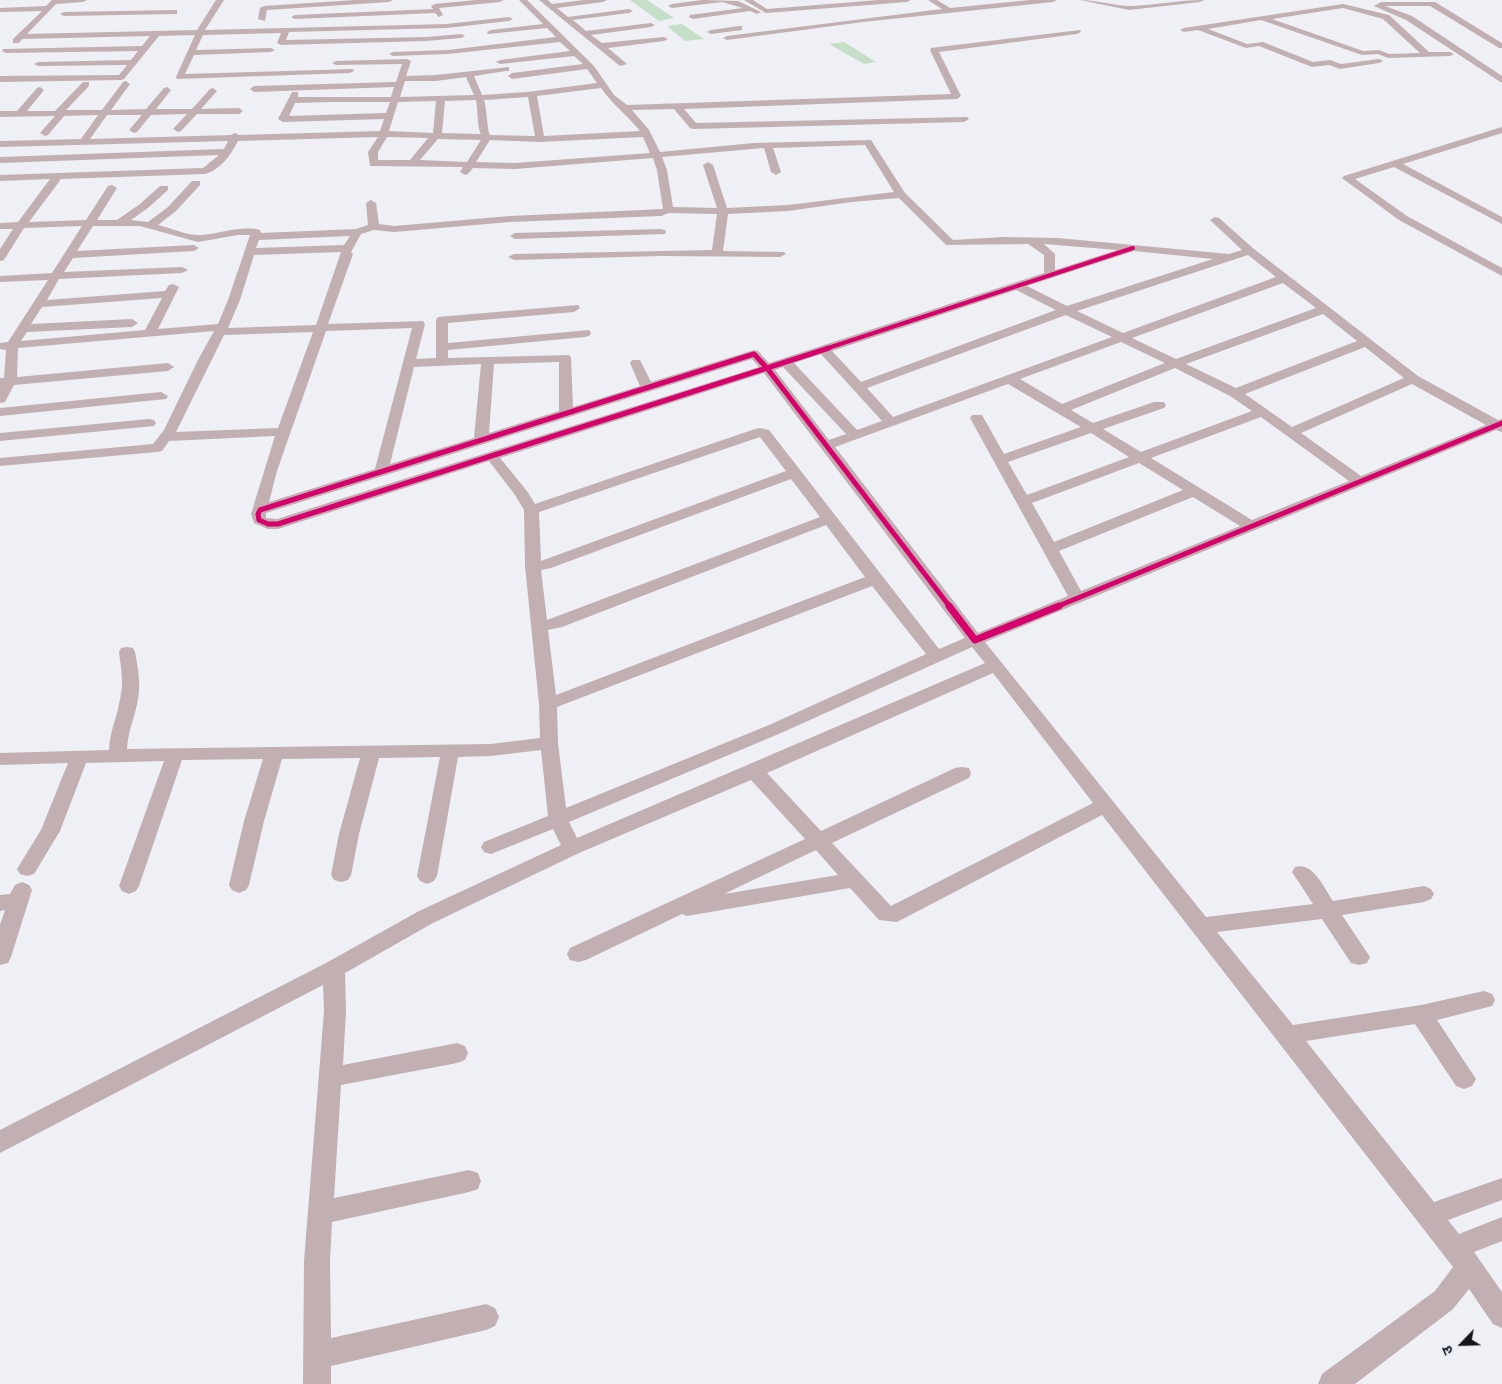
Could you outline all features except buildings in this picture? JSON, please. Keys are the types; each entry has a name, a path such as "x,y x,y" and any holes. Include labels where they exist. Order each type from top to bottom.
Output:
{"street":[{"path":"14,9 22,0"},
{"path":"3,54 55,1 84,0"},
{"path":"73,14 84,0"},
{"path":"220,0 200,32 200,42 191,53 180,77 405,69"},
{"path":"262,19 266,0"},
{"path":"264,8 389,0"},
{"path":"446,15 438,16 434,6 500,0"},
{"path":"523,0 589,66 611,96 625,108 646,134 657,155 662,170 665,211 661,232 661,253"},
{"path":"543,0 623,64"},
{"path":"551,6 602,0"},
{"path":"672,6 722,0 749,5 777,19"},
{"path":"693,17 766,0"},
{"path":"827,8 907,0"},
{"path":"933,1 944,0"},
{"path":"727,38 882,18 922,15 949,10 1052,0"},
{"path":"1090,0 1129,8 1200,0"},
{"path":"490,1 517,29"},
{"path":"933,1 949,10"},
{"path":"870,3 867,8 882,18"},
{"path":"1377,4 1409,18 1502,80"},
{"path":"1377,4 1432,4 1502,46"},
{"path":"763,12 819,5 827,8 843,23"},
{"path":"1184,30 1343,6 1386,17 1427,55"},
{"path":"1,12 14,9 47,10"},
{"path":"1,12 47,10"},
{"path":"64,14 140,10 167,22 200,32 447,26 509,19"},
{"path":"291,18 436,11"},
{"path":"567,19 629,11"},
{"path":"1395,13 1395,16 1502,89"},
{"path":"253,19 272,18"},
{"path":"1199,28 1246,46 1260,44 1312,65 1330,62 1340,67 1383,61 1262,18"},
{"path":"207,21 216,21"},
{"path":"711,32 786,21 810,27 826,34"},
{"path":"0,43 84,35 123,34 167,22"},
{"path":"0,79 121,77 167,22"},
{"path":"84,35 95,25"},
{"path":"585,33 651,25"},
{"path":"328,60 338,60 341,56 431,53 486,40 517,29 548,26"},
{"path":"123,34 129,27"},
{"path":"286,29 282,44 426,40 469,35"},
{"path":"625,108 958,96 934,50 1077,32"},
{"path":"241,40 278,38"},
{"path":"486,40 562,39"},
{"path":"601,46 664,39"},
{"path":"486,40 516,81 542,139"},
{"path":"3,54 56,50 145,48"},
{"path":"18,79 56,50"},
{"path":"191,53 270,50"},
{"path":"1362,54 1379,52 1388,56 1450,54"},
{"path":"388,116 283,119 293,97 437,98 480,96 576,53"},
{"path":"338,60 336,63 407,61 381,142 373,152 373,164 412,166 470,164 529,165 603,148 646,134"},
{"path":"38,64 133,62"},
{"path":"185,66 194,65"},
{"path":"516,81 589,66"},
{"path":"245,104 265,73"},
{"path":"468,73 480,96 484,124 483,130 487,137"},
{"path":"0,114 14,116 61,112 195,111 468,73 516,81 562,92 604,85"},
{"path":"45,133 86,84"},
{"path":"84,141 126,84"},
{"path":"412,166 436,135 437,98 431,88"},
{"path":"14,116 40,90"},
{"path":"134,130 167,90"},
{"path":"178,129 213,91"},
{"path":"676,105 693,126 964,119"},
{"path":"745,128 754,146"},
{"path":"862,128 868,142 901,195 950,243 1029,240 1230,257"},
{"path":"804,129 811,144"},
{"path":"0,144 105,141 225,134 235,136 382,134 542,139 657,155 754,146 868,142"},
{"path":"1500,134 1347,178 1403,218 1502,273"},
{"path":"0,178 205,171 214,167 228,152 235,136"},
{"path":"462,176 487,137"},
{"path":"525,175 542,139"},
{"path":"92,157 105,141"},
{"path":"768,146 776,172"},
{"path":"0,160 228,152"},
{"path":"1394,163 1502,221"},
{"path":"708,165 723,211 717,253"},
{"path":"0,258 21,225 58,176"},
{"path":"148,236 196,183"},
{"path":"0,400 5,381 6,346 24,328 37,304 112,188"},
{"path":"119,223 144,206 164,188"},
{"path":"256,237 357,232 374,227 394,229 510,219 810,206 901,195"},
{"path":"371,203 374,227"},
{"path":"1215,220 1282,279 1413,379 1500,425"},
{"path":"0,226 119,223 148,236 196,244 238,232 256,232 251,252 221,330 165,437 156,448 0,462"},
{"path":"357,232 348,248 270,471 258,514 259,520 268,524 278,524 786,362 1133,248"},
{"path":"515,236 661,232"},
{"path":"71,254 148,236 196,244"},
{"path":"1029,240 1038,244 1049,254 1050,275"},
{"path":"152,328 196,244"},
{"path":"251,252 348,248"},
{"path":"858,387 1067,310 1250,251"},
{"path":"514,257 661,253 780,254"},
{"path":"1488,265 1502,263"},
{"path":"0,279 182,270"},
{"path":"826,446 1282,279"},
{"path":"1017,286 1235,393 1359,481"},
{"path":"37,304 169,294"},
{"path":"442,362 442,320 574,308"},
{"path":"1061,409 1174,364 1322,310"},
{"path":"24,328 221,330 419,324 381,472"},
{"path":"6,346 152,328"},
{"path":"443,347 585,333"},
{"path":"1235,393 1364,343"},
{"path":"823,349 891,422"},
{"path":"260,510 754,354 1104,806 1430,1215 1502,1315"},
{"path":"410,363 565,358 566,414"},
{"path":"482,441 488,360"},
{"path":"786,362 855,436"},
{"path":"636,363 647,388"},
{"path":"5,381 168,367"},
{"path":"1008,378 1251,526"},
{"path":"1292,432 1413,379"},
{"path":"0,412 161,396"},
{"path":"1000,460 1159,405"},
{"path":"1023,501 1263,412"},
{"path":"976,418 1078,598"},
{"path":"0,436 149,423"},
{"path":"491,847 775,729 936,656 1359,481 1500,425"},
{"path":"165,437 284,432"},
{"path":"531,510 760,432 764,433 828,519 936,656"},
{"path":"491,455 522,494 531,510 534,566 548,704 549,743 558,819 572,848"},
{"path":"534,566 545,565 794,473"},
{"path":"1050,549 1194,491"},
{"path":"541,626 556,623 828,519"},
{"path":"548,704 875,579"},
{"path":"118,756 119,732 129,700 131,682 127,652"},
{"path":"0,1142 334,969 426,917 572,848 996,665"},
{"path":"0,759 175,754 491,750 549,743"},
{"path":"427,876 450,751"},
{"path":"341,875 349,834 371,752"},
{"path":"129,886 175,754"},
{"path":"239,885 254,821 274,754"},
{"path":"27,869 50,831 79,758"},
{"path":"754,771 886,914 897,914 1104,806"},
{"path":"578,954 962,773"},
{"path":"1302,872 1359,957"},
{"path":"669,911 855,880"},
{"path":"1200,926 1328,910 1424,894"},
{"path":"0,957 14,898"},
{"path":"317,1384 317,1261 335,1012 334,969"},
{"path":"1286,1035 1421,1014 1484,1000"},
{"path":"1421,1014 1464,1079"},
{"path":"329,1077 457,1053"},
{"path":"320,1212 469,1181"},
{"path":"1430,1215 1502,1189"},
{"path":"1332,1384 1444,1300 1461,1257 1502,1229"},
{"path":"317,1355 486,1317"}],"green space":[{"path":"630,0 647,0 674,18 659,21"},
{"path":"682,24 704,39 685,41 667,26"},
{"path":"844,42 876,62 864,64 829,44"}],"cycle path":[{"path":"1133,248 767,368 754,354 260,510 258,514 259,520 268,524 278,524 767,368 975,640 1502,423"}]}
